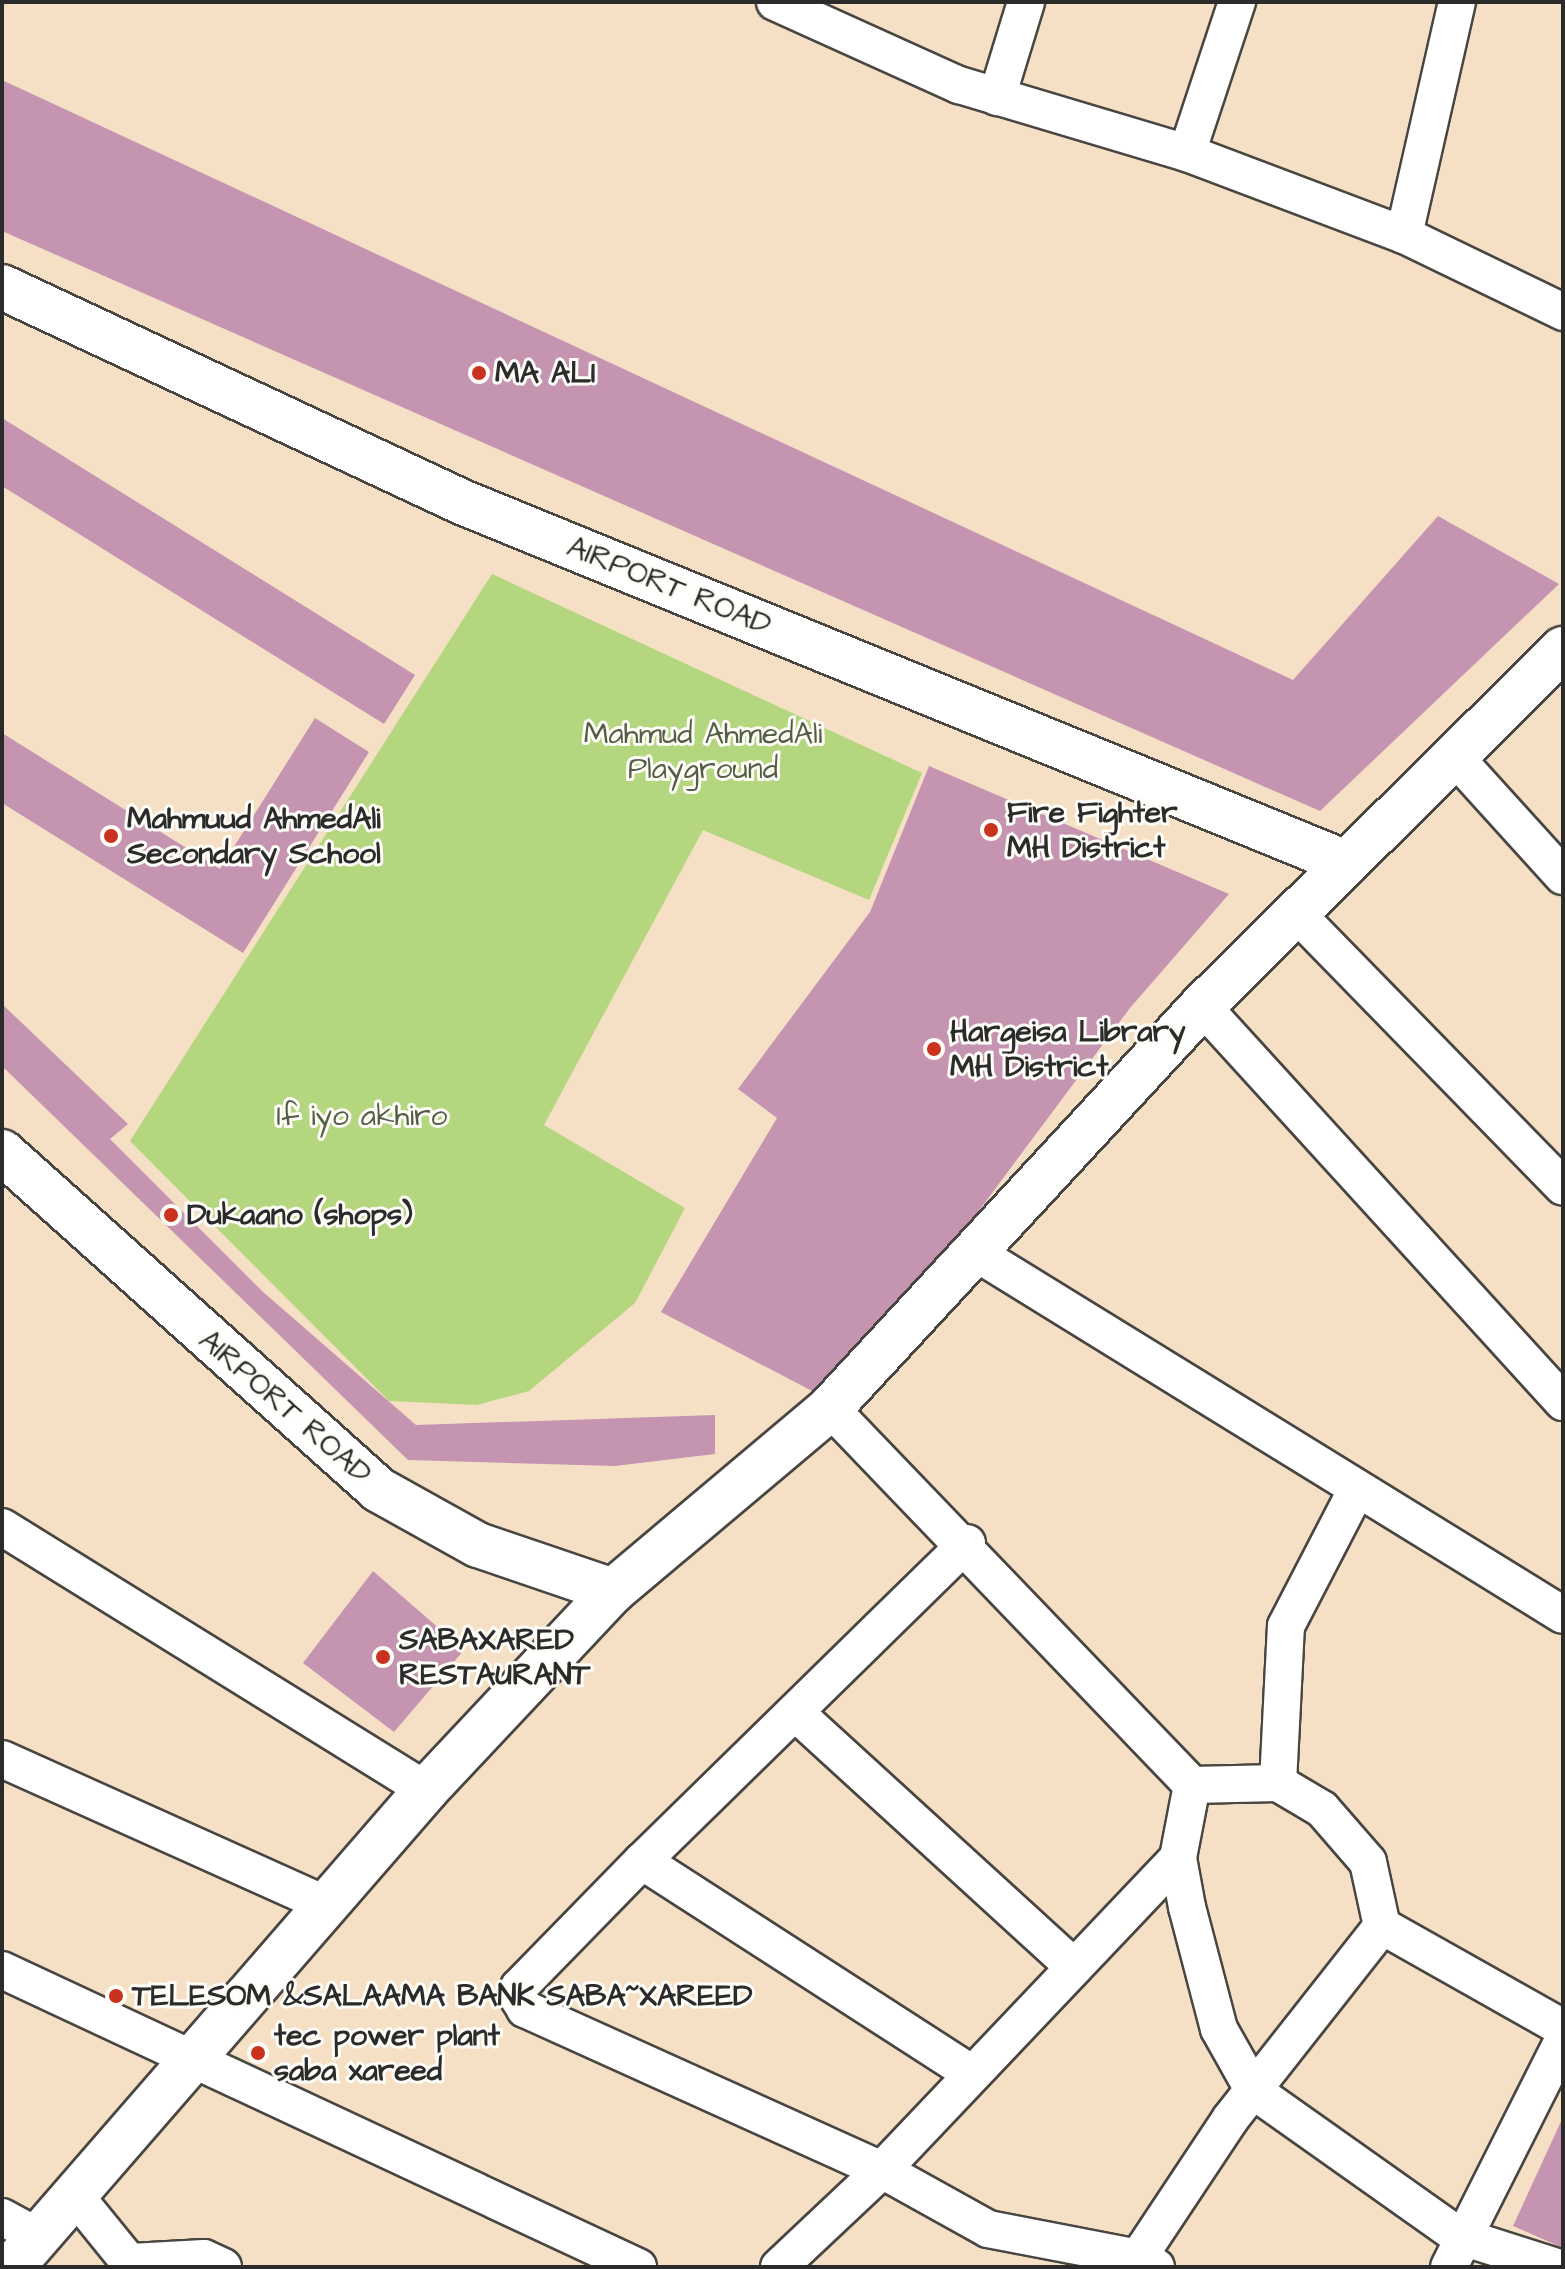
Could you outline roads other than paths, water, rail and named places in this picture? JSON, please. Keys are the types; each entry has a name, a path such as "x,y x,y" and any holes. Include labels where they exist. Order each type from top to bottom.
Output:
{"main road":[{"name":"AIRPORT ROAD","path":"2,287 462,502 1346,863"},
{"path":"18,2240 77,2198 426,1790 613,1591 830,1408 1202,1006 1551,662"},
{"name":"AIRPORT ROAD","path":"2,1152 379,1490 478,1545 613,1591"}],"street":[{"path":"997,97 1026,2"},
{"path":"1187,153 1237,2"},
{"path":"1404,235 1457,2"},
{"path":"796,7 997,97 1187,153 1404,235 1563,312"},
{"path":"1454,756 1563,876"},
{"path":"1295,912 1563,1187"},
{"path":"1202,1006 1563,1402"},
{"path":"973,1251 1355,1493 1563,1615"},
{"path":"830,1408 967,1543 1192,1785 1278,1783 1322,1809 1368,1862 1380,1888 1382,1926 1254,2091 1147,2262 1000,2234 882,2170 525,2009 519,1987 642,1861 798,1715 967,1543"},
{"path":"1278,1783 1286,1626 1355,1493"},
{"path":"2,1527 426,1790"},
{"path":"798,1715 1074,1967"},
{"path":"2,1759 327,1905"},
{"path":"1192,1785 1178,1858 1219,2029 1254,2091 1454,2251 1557,2267"},
{"path":"779,2267 882,2170 970,2072 1178,1858"},
{"path":"642,1861 970,2072"},
{"path":"1382,1926 1563,2028"},
{"path":"2,1970 638,2267"},
{"path":"1454,2251 1563,2040"},
{"path":"77,2198 132,2265 204,2258 223,2267"}],"place":[{"name":"MA ALI","path":"479,373"},
{"name":"Fire Fighter MH District","path":"991,830"},
{"name":"Mahmuud AhmedAli Secondary School","path":"111,836"},
{"name":"Hargeisa Library MH District","path":"934,1049"},
{"name":"Dukaano (shops)","path":"171,1215"},
{"name":"SABAXARED RESTAURANT","path":"383,1657"},
{"name":"TELESOM &SALAAMA BANK SABA~XAREED","path":"116,1996"},
{"name":"tec power plant saba xareed","path":"258,2053"}],"park label":[{"name":"Mahmud AhmedAli Playground","path":"703,751"},
{"name":"If iyo akhiro","path":"362,1116"}]}
